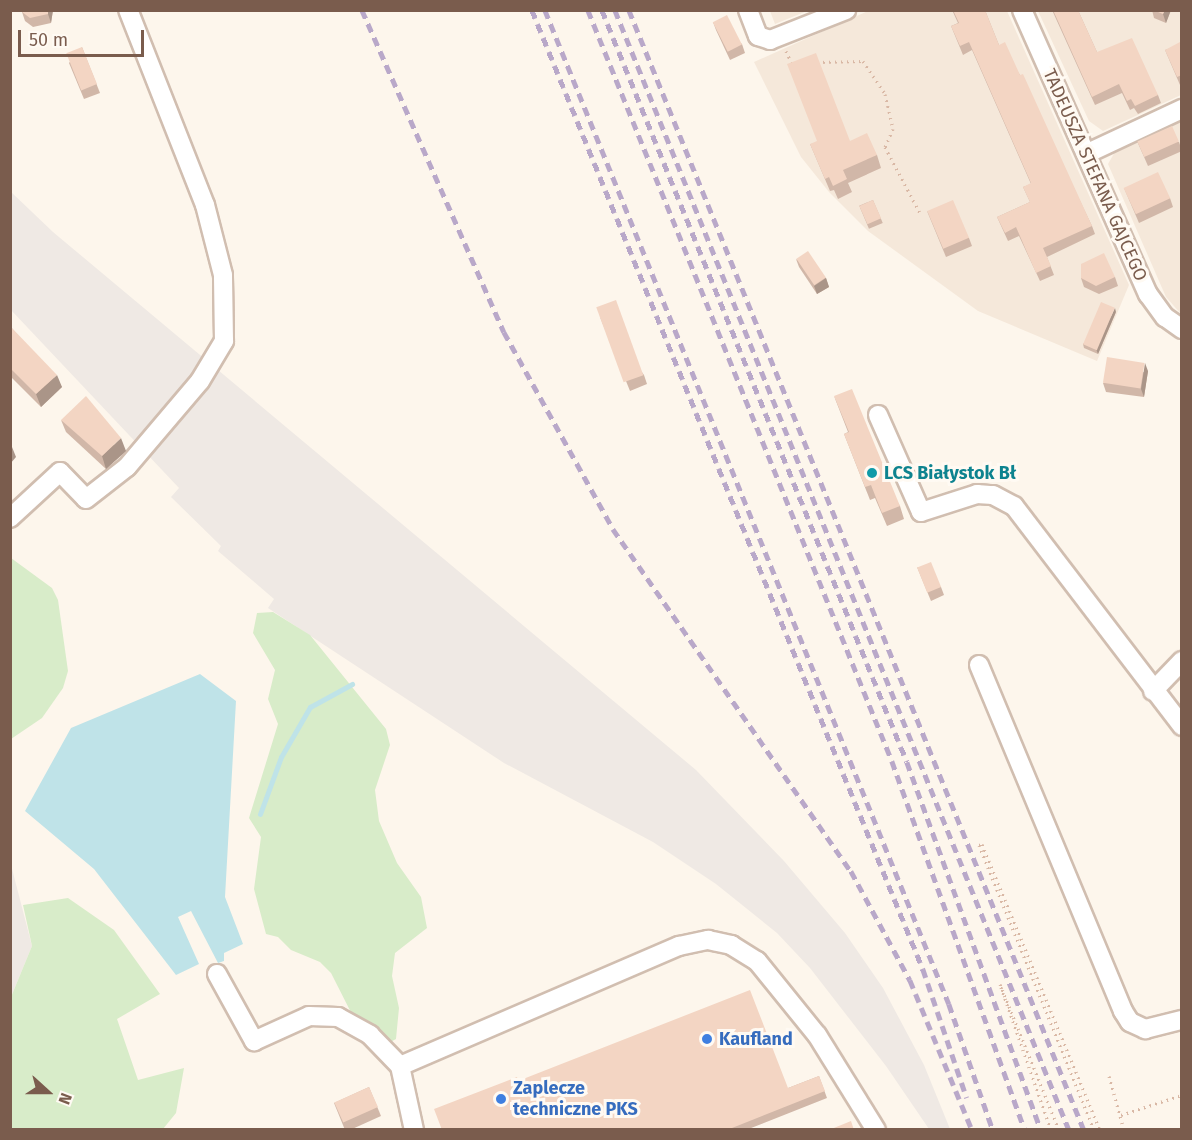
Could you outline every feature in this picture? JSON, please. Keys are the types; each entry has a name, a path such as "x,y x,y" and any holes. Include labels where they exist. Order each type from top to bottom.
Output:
{"street":[{"path":"10,518 60,472 86,499 127,467 201,381 224,341 223,275 205,206 128,10"},
{"path":"748,10 758,36 781,38 846,10"},
{"name":"TADEUSZA STEFANA GAJCEGO","path":"1022,10 1088,153 1148,294 1165,317 1182,329"},
{"path":"1088,153 1182,109"},
{"path":"878,415 921,512 977,494 993,495 1014,506 1153,691 1182,726"},
{"path":"1153,691 1182,661"},
{"path":"979,665 1123,1011 1130,1022 1145,1029 1182,1020"},
{"path":"400,1066 679,946 708,940 731,945 757,961 818,1035 876,1130"},
{"path":"217,974 254,1041 309,1016 338,1017 370,1035 400,1066 414,1130"}],"path":[{"path":"781,38 792,64 801,63"},
{"path":"810,62 863,61 885,93 892,129 885,147 920,213"},
{"path":"1094,1130 979,845 982,844 1005,896 1100,1130"},
{"path":"1051,1130 1000,984 1059,1130"},
{"path":"1109,1076 1124,1130"},
{"path":"1120,1115 1182,1095"},
{"path":"751,1130 760,1130"}],"shaded area":[{"path":"770,11 807,11 775,24"},
{"path":"868,11 1007,11 1129,285 1097,361 978,311 868,231 829,192 801,157 754,62"},
{"path":"1038,11 1181,11 1181,95 1103,131 1089,121"},
{"path":"1181,119 1181,314 1166,297 1108,164 1116,150"},
{"path":"10,191 53,232 696,770 784,861 845,933 883,988 924,1065 950,1129 929,1129 886,1066 810,968 777,933 716,884 653,842 504,763 268,608 274,599 218,551 221,546 171,497 179,488 11,310"},
{"path":"10,861 32,946 11,997 10,997"}],"green space":[{"path":"11,558 52,588 58,600 68,671 63,688 42,718 11,739"},
{"path":"273,612 310,635 386,729 390,745 375,790 379,821 397,863 421,897 427,928 395,953 392,976 399,1008 396,1039 383,1046 367,1044 331,973 320,962 291,950 278,937 266,934 254,889 261,837 249,818 278,724 268,699 275,670 253,633 257,613"},
{"path":"68,898 114,930 160,994 117,1019 138,1080 184,1068 176,1113 163,1129 11,1129 11,997 32,946 23,905"}],"water":[{"path":"200,674 236,701 225,897 243,944 224,953 224,961 218,963 191,911 178,917 199,964 176,975 94,869 25,811 71,728"}],"building":[{"path":"22,10 48,10 48,14 30,18"},
{"path":"953,10 985,10 999,45 1005,42 1020,75 1023,74 1092,226 1043,248 1051,266 1036,273 1016,227 1005,233 997,217 1030,202 1023,187 1031,183 969,42 960,46 951,26 959,23"},
{"path":"1053,10 1078,10 1097,52 1132,38 1158,95 1135,106 1131,99 1127,101 1119,84 1092,97"},
{"path":"1153,10 1165,10 1163,14"},
{"path":"727,15 742,44 728,52 713,22"},
{"path":"1180,42 1182,44 1182,75 1177,77 1165,50"},
{"path":"82,47 97,84 81,90 66,53"},
{"path":"816,53 850,141 867,133 877,155 843,170 847,179 833,186 829,177 825,179 810,144 817,141 787,64"},
{"path":"1172,126 1179,142 1144,157 1137,141"},
{"path":"1158,172 1170,198 1136,214 1124,188"},
{"path":"873,200 881,218 867,224 859,206"},
{"path":"953,200 969,238 943,249 927,211"},
{"path":"808,251 826,278 814,285 796,259"},
{"path":"1104,253 1115,277 1096,286 1081,278 1081,264"},
{"path":"616,300 643,375 624,382 596,307"},
{"path":"1101,302 1115,308 1097,350 1083,344"},
{"path":"10,326 57,375 36,394 10,368"},
{"path":"1107,357 1145,363 1140,389 1103,383"},
{"name":"LCS Białystok Bł","path":"852,389 900,506 882,513 871,485 865,487 844,434 849,432 834,396"},
{"path":"86,396 121,438 102,456 61,420"},
{"path":"931,562 941,587 927,593 917,568"},
{"name":"Kaufland","path":"750,990 788,1088 819,1076 825,1091 727,1130 442,1130 434,1109 517,1077 518,1081"},
{"path":"369,1087 378,1107 343,1123 334,1102"},
{"path":"851,1121 854,1130 829,1130"}],"waterway":[{"path":"260,814 281,757 310,707 352,684"}],"railway":[{"path":"362,10 504,332 613,529 851,871 910,980 972,1130"},
{"path":"532,10 923,969 967,1098"},
{"path":"545,10 949,1004 993,1130"},
{"path":"588,10 892,761 1025,1130"},
{"path":"602,10 907,762 1041,1130"},
{"path":"615,10 1069,1130"},
{"path":"629,10 1084,1130"}],"place":[{"name":"LCS Białystok Bł","path":"872,473"},
{"name":"Kaufland","path":"707,1039"},
{"name":"Zaplecze techniczne PKS","path":"501,1099"}]}
